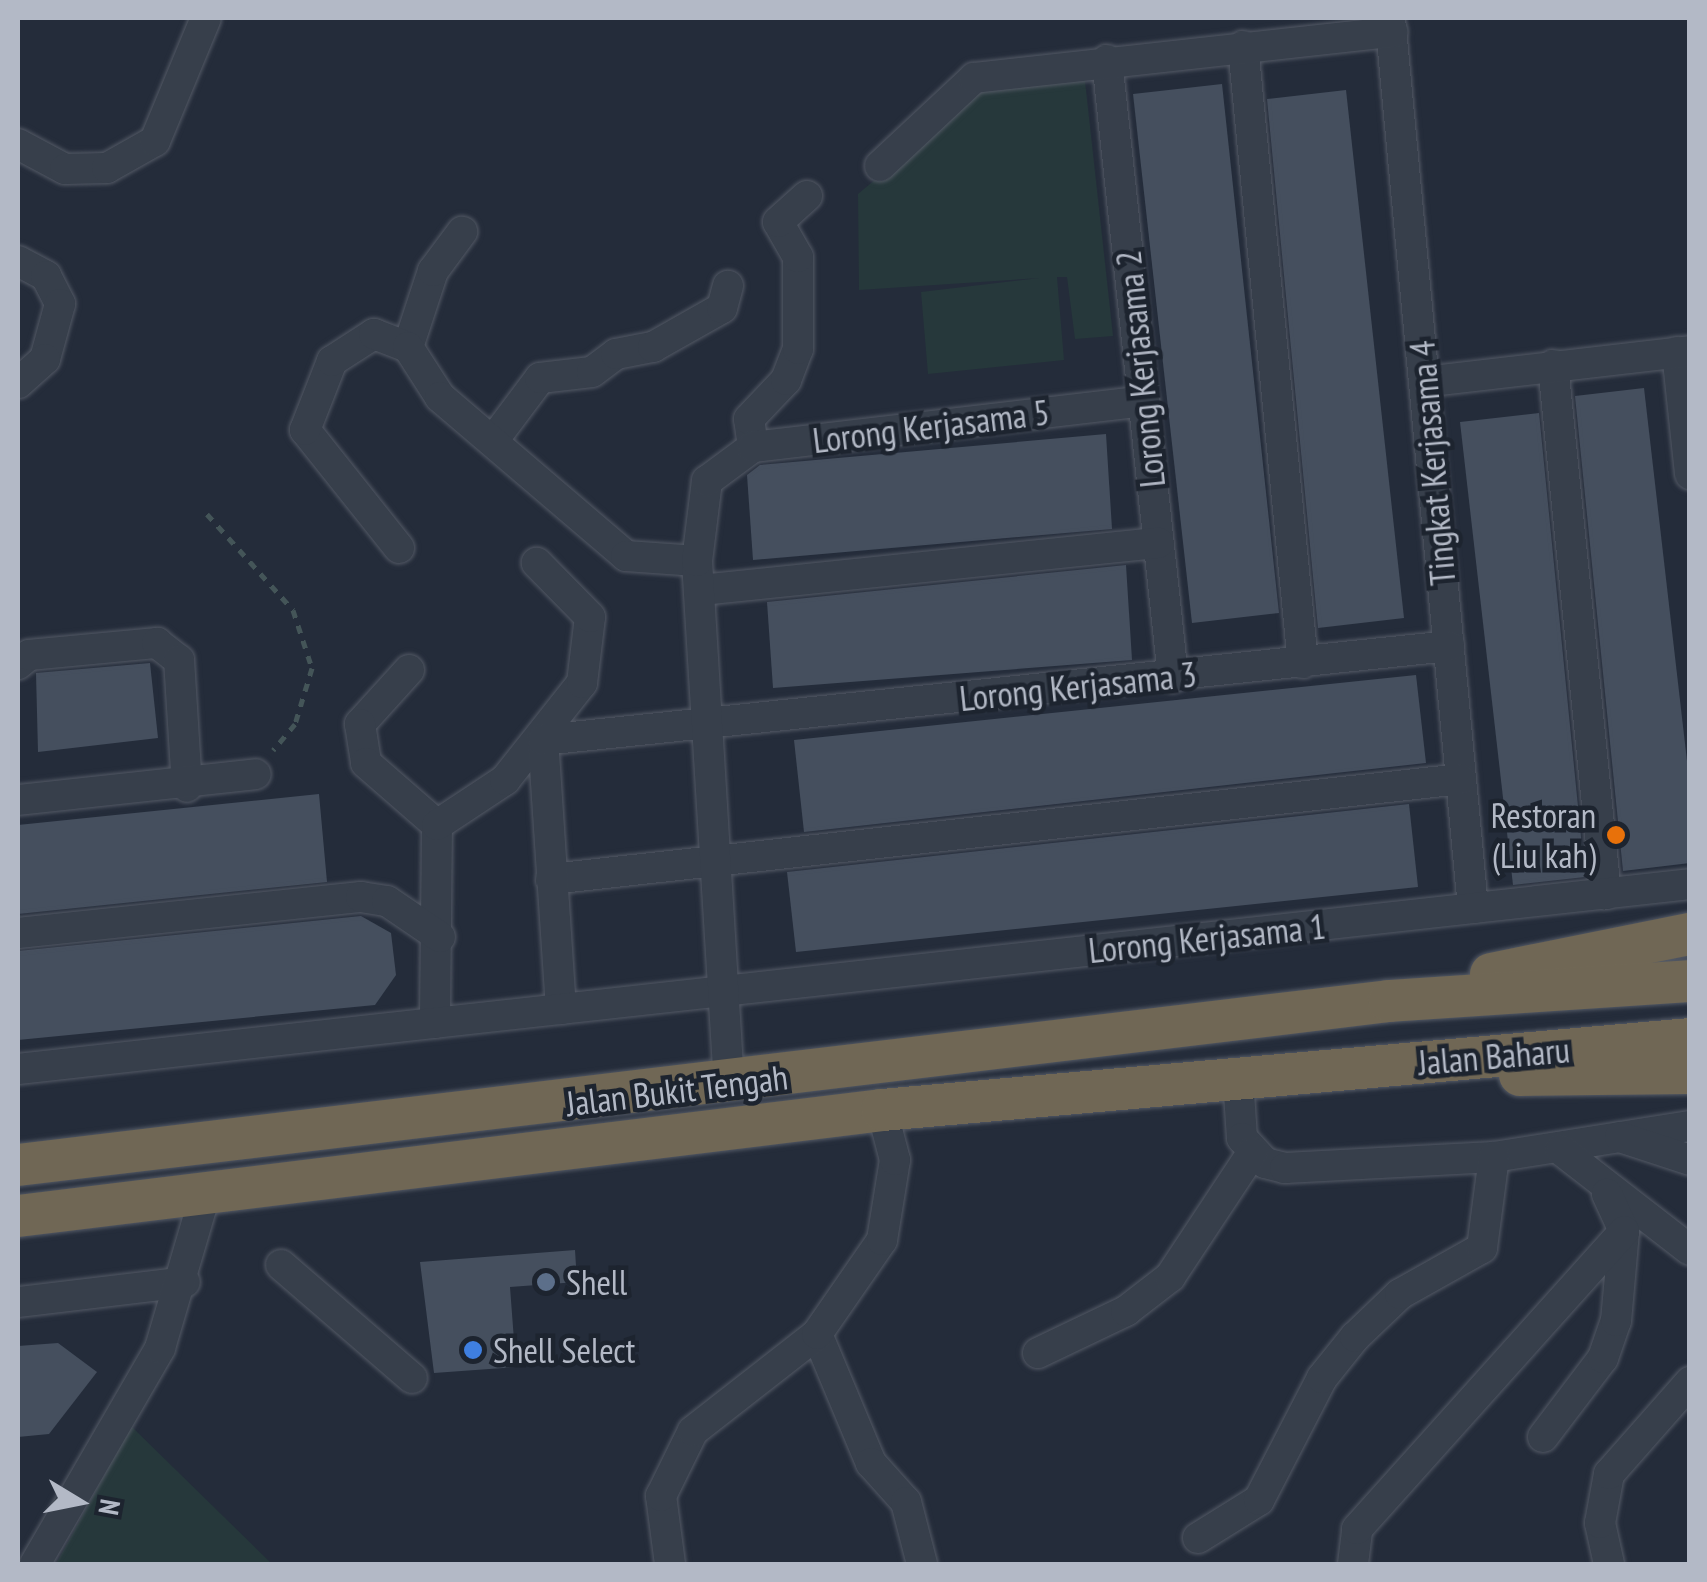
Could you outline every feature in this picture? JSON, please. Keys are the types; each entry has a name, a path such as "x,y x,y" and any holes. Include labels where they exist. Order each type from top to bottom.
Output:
{"highway":[{"path":"1389,1001 1613,943 1690,934"},
{"name":"Jalan Baharu","path":"1335,1008 1690,981"},
{"name":"Jalan Bukit Tengah","path":"18,1165 729,1084 1335,1008"},
{"name":"Jalan Baharu","path":"1298,1072 1690,1040"},
{"path":"1298,1072 1690,1073"},
{"name":"Jalan Bukit Tengah","path":"18,1216 882,1110 1298,1072"}],"street":[{"path":"18,144 65,169 106,168 155,141 206,18"},
{"path":"880,166 974,78 1391,25"},
{"name":"Tingkat Kerjasama 4","path":"1391,25 1473,908"},
{"path":"1243,46 1303,662"},
{"name":"Lorong Kerjasama 2","path":"1107,60 1173,677"},
{"path":"753,447 749,419 786,380 798,349 798,256 778,222 807,196"},
{"path":"408,346 433,271 462,232"},
{"path":"18,261 46,276 60,304 45,359 18,383"},
{"path":"495,438 540,378 592,372 616,354 653,347 722,308 728,286"},
{"path":"399,548 306,430 332,361 374,334 408,346 440,398 495,438 626,556 699,575 1159,543"},
{"path":"1424,382 1683,351 1690,474"},
{"path":"1553,365 1606,894"},
{"name":"Lorong Kerjasama 5","path":"699,575 698,501 722,463 753,447 1144,401"},
{"path":"437,825 505,780 582,683 590,618 537,563"},
{"path":"699,575 729,1084"},
{"path":"18,664 28,655 157,642 179,660 188,787"},
{"name":"Lorong Kerjasama 3","path":"551,879 543,740 1449,646"},
{"path":"409,670 360,724 366,763 437,825 440,937 435,1024"},
{"path":"18,800 188,787 256,774"},
{"path":"561,1009 551,879 718,866 1461,779"},
{"name":"Lorong Kerjasama 1","path":"18,1070 1690,884"},
{"path":"18,932 361,897 387,900 440,937"},
{"path":"1238,1078 1242,1138 1252,1153 1285,1168 1494,1157 1561,1150 1690,1126"},
{"path":"670,1564 662,1496 693,1431 817,1334 892,1216 896,1160 882,1110"},
{"path":"1620,1137 1690,1160"},
{"path":"1561,1150 1607,1194 1690,1250"},
{"path":"1038,1353 1126,1312 1170,1278 1252,1153"},
{"path":"1198,1538 1259,1500 1322,1378 1355,1337 1400,1294 1482,1248 1494,1157"},
{"path":"1543,1437 1603,1358 1616,1321 1624,1231 1607,1194"},
{"path":"35,1564 160,1348 186,1282 205,1195"},
{"path":"1353,1564 1356,1529 1624,1231"},
{"path":"281,1266 412,1378"},
{"path":"18,1302 186,1282"},
{"path":"817,1334 872,1462 906,1502 922,1564"},
{"path":"1609,1564 1600,1523 1610,1474 1690,1382"}],"path":[{"path":"207,514 292,610 312,668 295,724 256,774"}],"shaded area":[{"path":"1085,81 1113,336 1075,339 1067,277 1057,277 1064,360 928,374 921,292 1040,278 859,290 858,194 982,90"},
{"path":"131,1426 272,1564 56,1564"}],"building":[{"path":"1222,84 1279,613 1192,623 1133,94"},
{"path":"1346,90 1404,618 1318,628 1267,99"},
{"path":"1644,388 1690,787 1690,863 1623,871 1575,396"},
{"path":"1539,413 1585,877 1513,885 1460,422"},
{"path":"1106,434 1112,529 753,560 747,475 760,465"},
{"path":"1126,565 1132,660 773,688 767,602"},
{"path":"150,663 158,738 38,752 36,673"},
{"path":"1416,675 1426,763 804,832 794,740"},
{"path":"319,794 327,882 18,914 18,825"},
{"path":"1409,804 1418,887 796,952 787,872"},
{"path":"361,916 391,933 396,975 375,1005 18,1040 18,951"},
{"path":"575,1250 577,1282 510,1287 516,1367 434,1373 420,1262"},
{"path":"58,1343 97,1372 49,1434 18,1437 18,1346"}],"place":[{"name":"Restoran (Liu kah)","path":"1616,835"},
{"name":"Shell","path":"546,1282"},
{"name":"Shell Select","path":"473,1350"}]}
